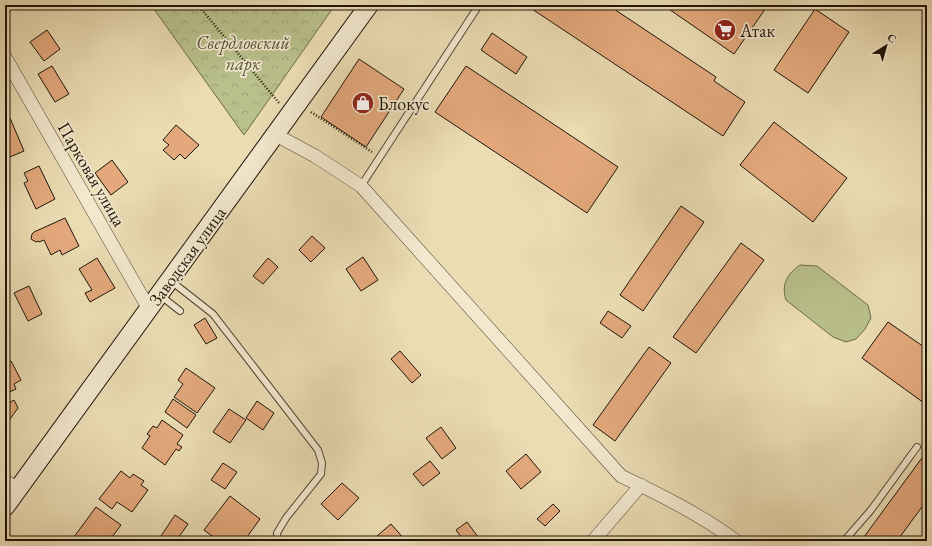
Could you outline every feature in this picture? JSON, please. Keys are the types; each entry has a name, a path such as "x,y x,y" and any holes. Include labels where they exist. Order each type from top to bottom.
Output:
{"street":[{"name":"Заводская улица","path":"5,507 11,485 154,302 369,5"},
{"name":"Парковая улица","path":"5,57 154,302"},
{"path":"276,134 315,156 361,186 621,476 666,498 736,541"},
{"path":"593,541 641,485"}],"lane":[{"path":"361,186 479,5"},
{"path":"170,280 214,314 318,450 322,462 321,474 286,518 277,533 278,541"},
{"path":"154,302 180,311"},
{"path":"844,541 871,510 917,447"}],"path":[{"path":"198,5 281,105"},
{"path":"308,110 380,157"}],"green space":[{"name":"Свердловский парк","path":"151,5 335,5 244,135"},
{"path":"800,265 817,266 868,305 871,318 865,329 856,339 846,342 833,337 786,300 784,289 786,280 795,268"}],"building":[{"path":"5,5 20,5 5,12"},
{"path":"526,5 608,5 716,77 714,81 745,102 723,136"},
{"name":"Атак","path":"663,5 768,5 734,54"},
{"path":"815,9 849,32 808,93 774,70"},
{"path":"47,30 60,49 44,61 30,42"},
{"path":"492,33 527,57 516,74 481,50"},
{"name":"Блокус","path":"359,59 404,89 366,147 321,117"},
{"path":"52,66 69,94 55,102 38,74"},
{"path":"466,66 618,167 587,213 435,112"},
{"path":"10,118 24,151 5,159 5,120"},
{"path":"774,122 847,178 813,222 740,165"},
{"path":"176,125 199,145 185,159 180,154 174,160 163,150 169,145 163,140"},
{"path":"112,160 128,182 111,195 95,173"},
{"path":"39,166 55,199 36,209 24,183 28,181 24,173"},
{"path":"681,206 704,222 643,311 620,295"},
{"path":"65,218 79,246 62,255 60,250 51,255 44,240 36,242 31,239 34,232"},
{"path":"312,236 325,248 311,262 299,250"},
{"path":"5,237 10,247 5,249"},
{"path":"741,243 764,260 696,353 673,337"},
{"path":"363,257 378,280 361,291 346,269"},
{"path":"97,258 115,288 90,302 85,293 92,290 79,269"},
{"path":"268,258 278,267 263,284 253,276"},
{"path":"29,286 42,314 28,321 14,293"},
{"path":"608,311 631,326 622,338 600,323"},
{"path":"205,318 217,338 206,344 194,325"},
{"path":"888,322 927,349 927,399 924,403 862,358"},
{"path":"649,347 671,363 615,441 593,425"},
{"path":"400,351 421,375 412,383 391,359"},
{"path":"11,361 21,380 14,384 16,389 5,394 5,365"},
{"path":"186,368 215,388 197,413 174,397 183,384 178,380"},
{"path":"173,399 196,415 187,428 165,412"},
{"path":"14,400 18,408 5,426 5,405"},
{"path":"257,401 274,413 263,430 246,418"},
{"path":"229,409 246,420 230,443 213,432"},
{"path":"162,420 183,435 177,444 182,447 179,451 176,449 165,465 142,448 150,436 147,434 153,426 157,428"},
{"path":"441,427 456,448 442,459 426,438"},
{"path":"927,451 927,500 897,541 861,541"},
{"path":"526,454 541,472 521,489 506,471"},
{"path":"430,461 440,473 423,486 413,474"},
{"path":"223,463 237,472 225,489 211,480"},
{"path":"121,471 130,478 133,474 144,481 141,485 148,490 132,512 117,502 112,509 99,499"},
{"path":"342,483 359,498 338,520 321,504"},
{"path":"230,496 260,519 244,541 219,541 204,530"},
{"path":"553,504 560,511 545,526 537,519"},
{"path":"96,507 121,525 109,541 80,541 74,537"},
{"path":"175,515 188,524 176,541 163,541 159,539"},
{"path":"467,522 481,541 464,541 456,530"},
{"path":"391,524 406,541 381,541 377,536"}],"place":[{"name":"Атак","path":"725,30"},
{"name":"Блокус","path":"363,103"}]}
